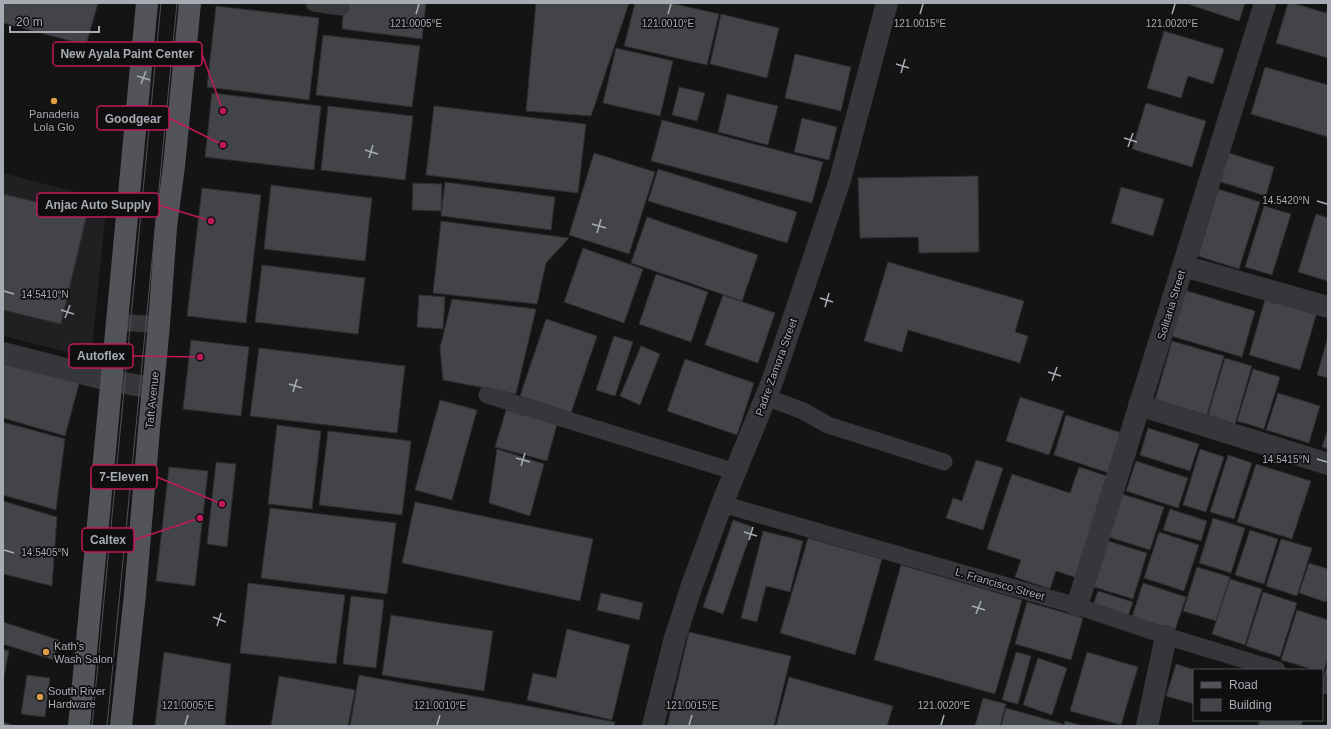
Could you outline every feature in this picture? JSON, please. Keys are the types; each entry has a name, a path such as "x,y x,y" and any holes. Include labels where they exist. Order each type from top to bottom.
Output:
{"main road":[{"path":"79,726 147,3"},
{"name":"Taft Avenue","path":"121,726 160,324 166,228 174,166 190,3"}],"street":[{"name":"Padre Zamora Street","path":"653,726 681,617 722,504 766,397 840,180 887,3"},
{"name":"Solitaria Street","path":"1077,606 1265,3"},
{"path":"1183,266 1328,307"},
{"path":"3,353 112,381 153,388"},
{"path":"1139,406 1328,464"},
{"path":"1147,726 1166,636"}],"lane":[{"path":"314,3 341,6"},
{"path":"118,322 160,324"},
{"path":"487,395 736,472"},
{"path":"766,397 803,410 828,425 944,462"},
{"name":"L. Francisco Street","path":"722,504 1077,606 1166,636 1274,669"}],"shaded area":[{"path":"3,173 107,200 91,358 3,336"}],"building":[{"path":"3,3 98,3 86,45 3,23"},
{"path":"344,3 426,3 422,39 342,29"},
{"path":"536,3 629,3 591,116 526,111"},
{"path":"635,3 671,3 719,14 707,65 624,46"},
{"path":"1185,3 1245,3 1239,21"},
{"path":"1288,3 1293,3 1326,13 1328,6 1328,58 1276,43"},
{"path":"216,6 319,18 309,100 207,87"},
{"path":"721,14 779,28 767,78 710,64"},
{"path":"1164,31 1224,49 1213,84 1188,76 1181,98 1147,88"},
{"path":"323,35 420,46 412,107 316,95"},
{"path":"616,48 673,61 660,116 603,103"},
{"path":"795,54 851,67 841,111 785,98"},
{"path":"1265,67 1328,85 1328,137 1251,114"},
{"path":"679,87 705,93 697,121 672,115"},
{"path":"212,93 321,106 314,170 205,157"},
{"path":"727,94 778,106 768,145 718,132"},
{"path":"1146,103 1206,121 1192,167 1132,149"},
{"path":"328,106 413,116 405,180 321,170"},
{"path":"434,106 586,124 578,193 426,175"},
{"path":"802,118 837,127 829,160 794,152"},
{"path":"662,120 823,162 812,203 651,161"},
{"path":"1226,152 1274,167 1266,196 1218,181"},
{"path":"594,153 655,172 629,254 569,235"},
{"path":"658,169 797,212 787,243 648,201"},
{"path":"978,176 979,252 919,253 918,237 860,238 858,178"},
{"path":"445,182 555,197 551,230 441,216"},
{"path":"413,183 442,184 441,211 412,210"},
{"path":"271,185 372,198 365,261 264,249"},
{"path":"1121,187 1164,199 1153,236 1111,223"},
{"path":"202,188 261,195 246,323 187,316"},
{"path":"1218,189 1260,202 1239,269 1198,256"},
{"path":"3,194 87,214 61,324 3,310"},
{"path":"1264,206 1291,214 1272,275 1245,267"},
{"path":"1316,214 1328,218 1328,281 1298,272"},
{"path":"647,217 758,255 742,301 631,263"},
{"path":"441,221 569,238 546,263 537,304 433,293"},
{"path":"583,248 643,269 624,323 564,302"},
{"path":"888,262 1024,301 1015,332 1028,336 1020,363 908,330 902,352 864,341"},
{"path":"262,265 365,278 358,334 255,322"},
{"path":"656,274 708,292 691,342 639,324"},
{"path":"1184,290 1255,311 1242,357 1171,336"},
{"path":"1267,293 1318,309 1300,370 1249,355"},
{"path":"419,295 445,297 443,329 417,327"},
{"path":"723,295 775,313 758,363 705,345"},
{"path":"452,299 536,309 516,394 443,380 440,348"},
{"path":"546,319 597,336 571,413 520,396"},
{"path":"614,336 633,342 615,396 596,390"},
{"path":"1328,336 1328,378 1317,375"},
{"path":"191,340 249,347 241,416 183,409"},
{"path":"1172,341 1224,356 1207,415 1155,400"},
{"path":"641,346 660,354 640,405 620,396"},
{"path":"259,348 405,366 397,433 250,416"},
{"path":"1225,358 1252,366 1235,424 1208,415"},
{"path":"3,359 80,380 65,436 3,418"},
{"path":"685,359 754,383 737,435 667,411"},
{"path":"1253,369 1280,377 1264,429 1237,421"},
{"path":"1278,393 1320,406 1309,443 1266,430"},
{"path":"1020,397 1064,411 1049,455 1006,441"},
{"path":"440,400 477,410 452,500 415,490"},
{"path":"506,410 557,424 547,461 495,447"},
{"path":"1066,415 1125,434 1112,474 1054,455"},
{"path":"3,422 65,439 56,510 3,495"},
{"path":"277,425 321,431 312,509 268,504"},
{"path":"1148,428 1199,444 1190,471 1140,455"},
{"path":"1328,429 1328,449 1322,447"},
{"path":"328,431 411,441 402,515 319,505"},
{"path":"497,449 544,464 530,516 489,503"},
{"path":"1200,449 1224,457 1206,512 1183,505"},
{"path":"1228,455 1252,463 1234,519 1210,512"},
{"path":"976,460 1003,468 983,530 946,518 953,498 962,501"},
{"path":"1136,461 1188,478 1178,508 1126,491"},
{"path":"216,462 236,464 227,547 207,544"},
{"path":"1256,464 1311,481 1292,539 1237,522"},
{"path":"169,467 208,471 195,586 156,581"},
{"path":"1079,467 1110,477 1077,578 1056,571 1050,589 1015,577 1021,560 987,549 1012,474 1070,493"},
{"path":"1122,494 1164,507 1150,550 1109,537"},
{"path":"3,501 57,517 52,586 3,574"},
{"path":"415,502 593,539 580,601 402,563"},
{"path":"270,508 396,523 387,594 261,578"},
{"path":"1170,509 1207,521 1201,541 1163,530"},
{"path":"1213,518 1245,528 1231,573 1199,563"},
{"path":"733,520 753,527 723,614 703,607"},
{"path":"1250,530 1278,539 1264,584 1235,575"},
{"path":"763,531 803,541 790,592 766,586 757,622 741,618"},
{"path":"1159,532 1199,545 1184,591 1144,578"},
{"path":"808,538 882,559 855,655 780,633"},
{"path":"1281,539 1312,548 1297,596 1266,586"},
{"path":"1105,540 1147,553 1133,599 1091,586"},
{"path":"1309,563 1328,569 1328,594 1326,602 1299,593"},
{"path":"901,565 1022,600 995,694 874,660"},
{"path":"1197,567 1230,577 1216,621 1183,611"},
{"path":"1230,579 1262,589 1245,645 1212,634"},
{"path":"248,583 345,595 336,664 240,653"},
{"path":"1143,583 1186,597 1175,630 1132,617"},
{"path":"1098,591 1133,602 1127,619 1092,608"},
{"path":"1263,592 1297,603 1280,657 1246,646"},
{"path":"601,593 643,603 639,620 597,610"},
{"path":"351,596 384,600 376,668 343,664"},
{"path":"1027,602 1083,618 1071,660 1015,644"},
{"path":"1297,610 1328,620 1328,658 1323,673 1323,669 1312,669 1281,660"},
{"path":"391,615 493,631 484,691 382,675"},
{"path":"3,622 59,640 54,660 3,644"},
{"path":"567,629 630,645 612,720 527,700 533,673 556,678"},
{"path":"689,632 791,656 774,726 667,726"},
{"path":"3,649 9,651 3,681"},
{"path":"164,652 231,664 225,726 155,726"},
{"path":"1016,652 1031,656 1018,704 1002,700"},
{"path":"1087,652 1138,667 1121,725 1070,711"},
{"path":"1038,658 1067,668 1052,715 1023,705"},
{"path":"1328,662 1328,678 1324,676"},
{"path":"1176,664 1193,669 1193,704 1166,696"},
{"path":"27,675 50,678 45,717 21,714"},
{"path":"359,675 615,722 614,726 350,726"},
{"path":"279,676 355,690 348,726 271,726"},
{"path":"789,677 893,706 887,726 776,726"},
{"path":"983,698 1006,704 1000,726 975,726"},
{"path":"1006,708 1063,724 1062,726 1001,726"},
{"path":"1065,721 1084,726 1064,726"},
{"path":"1260,721 1303,721 1301,726 1258,726"},
{"path":"3,722 15,726 3,726"}],"tram line":[{"path":"92,726 161,3"},
{"path":"107,726 177,3"}],"place":[{"name":"Panaderia Lola Glo","path":"54,101"},
{"name":"New Ayala Paint Center","path":"223,111"},
{"name":"Goodgear","path":"223,145"},
{"name":"Anjac Auto Supply","path":"211,221"},
{"name":"Autoflex","path":"200,357"},
{"name":"7-Eleven","path":"222,504"},
{"name":"Caltex","path":"200,518"},
{"name":"Kath's Wash Salon","path":"46,652"},
{"name":"South River Hardware","path":"40,697"}]}
